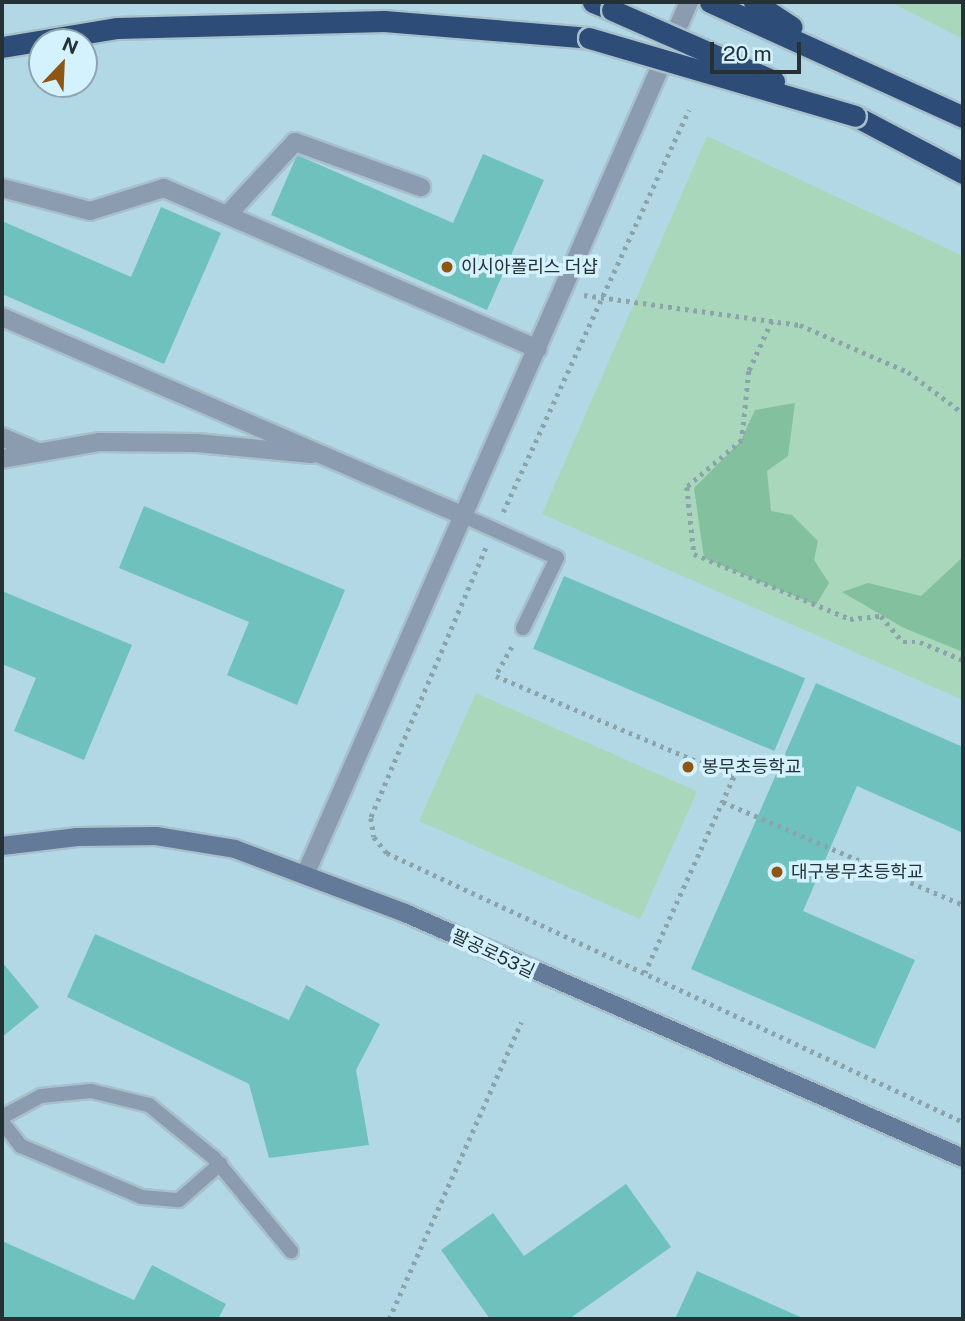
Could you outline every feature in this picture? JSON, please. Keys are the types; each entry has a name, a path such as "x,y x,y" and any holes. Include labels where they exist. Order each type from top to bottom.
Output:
{"highway":[{"path":"710,2 831,54 963,117"},
{"path":"754,2 831,54"},
{"path":"603,6 855,116 963,173"},
{"path":"2,47 117,28 371,21 589,38 855,116"}],"main road":[{"name":"팔공로53길","path":"2,846 77,837 156,836 235,849 405,913 963,1158"}],"street":[{"path":"305,875 689,2"},
{"path":"229,214 295,142 421,187"},
{"path":"2,188 90,211 164,188 538,349"},
{"path":"2,317 328,455 464,516"},
{"path":"2,437 37,452"},
{"path":"2,459 99,442 155,442 328,455"}],"lane":[{"path":"464,516 557,558 523,628"},
{"path":"2,1117 41,1096 91,1091 149,1105 220,1164 291,1251"},
{"path":"2,1122 21,1146 142,1197 179,1200 220,1164"}],"path":[{"path":"502,514 690,110"},
{"path":"563,292 800,326 908,372 963,413"},
{"path":"772,321 749,371 742,440 687,487 694,554 850,619 881,616 903,642 920,642 963,660"},
{"path":"490,540 371,818 374,837 387,853 963,1122"},
{"path":"523,628 496,676 734,777 646,973"},
{"path":"723,802 963,905"},
{"path":"389,1319 521,1022"}],"shaded area":[{"path":"2,2 963,2 963,1319 2,1319"}],"green space":[{"path":"890,2 963,2 963,39"},
{"path":"707,136 963,256 963,700 542,514"},
{"path":"795,403 788,456 767,471 771,511 792,515 818,541 814,560 829,583 816,605 704,558 694,488 740,442 755,410"},
{"path":"963,557 963,652 904,628 842,592 868,583 921,596"},
{"path":"476,693 697,791 640,919 419,821"}],"building":[{"name":"이시아폴리스 더샵","path":"483,154 544,180 487,310 271,215 297,155 453,223"},
{"path":"161,207 221,233 164,364 2,294 2,221 131,277"},
{"path":"144,506 345,590 297,705 227,675 249,622 119,568"},
{"path":"564,576 805,678 774,751 533,649"},
{"path":"2,591 132,645 84,760 14,731 36,678 2,664"},
{"name":"대구봉무초등학교","path":"816,683 963,747 961,832 857,786 803,911 915,960 875,1049 691,969"},
{"path":"95,934 289,1020 306,985 380,1024 356,1070 369,1145 269,1158 249,1084 67,997"},
{"path":"2,962 39,1007 2,1037"},
{"path":"626,1184 671,1247 569,1319 490,1319 441,1250 493,1213 524,1256"},
{"path":"2,1241 134,1300 152,1265 226,1304 218,1319 2,1319"},
{"path":"697,1271 805,1319 675,1319"}],"place":[{"name":"이시아폴리스 더샵","path":"447,267"},
{"name":"봉무초등학교","path":"688,767"},
{"name":"대구봉무초등학교","path":"777,872"}]}
